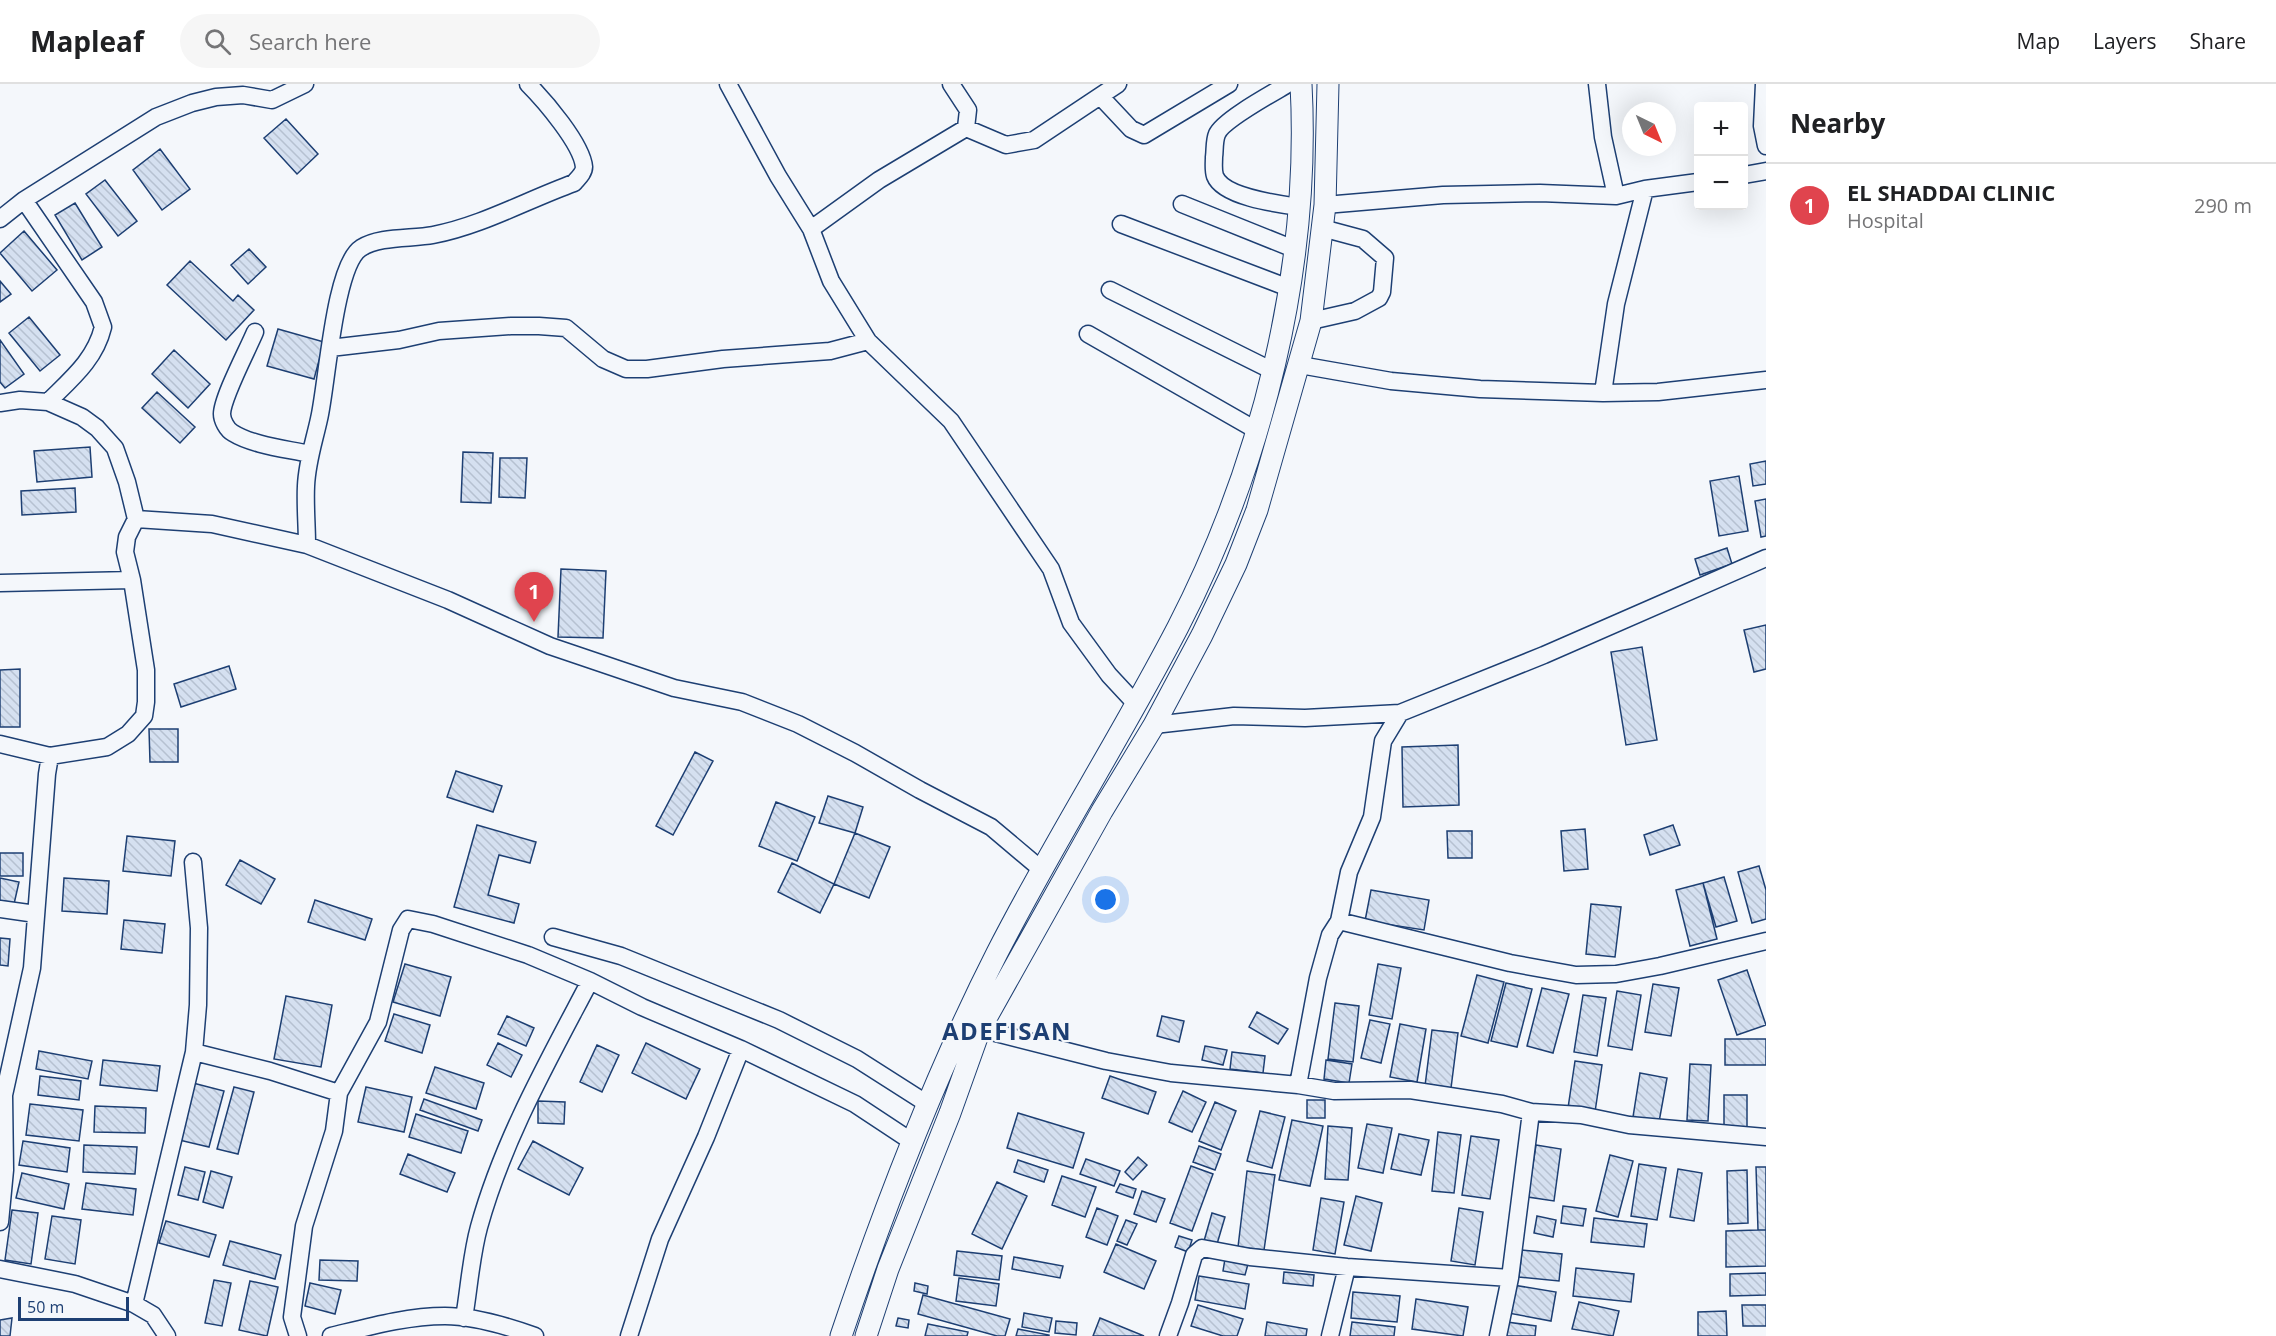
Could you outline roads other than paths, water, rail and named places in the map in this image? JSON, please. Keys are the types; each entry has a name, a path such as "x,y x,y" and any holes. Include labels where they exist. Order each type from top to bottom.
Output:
{"main road":[{"path":"841,1336 892,1188 926,1103 976,996 1042,870 1178,626 1233,501 1273,371 1289,288 1299,207 1304,129 1301,84"},
{"path":"866,1336 888,1269 950,1113 980,1029 1102,811 1154,725 1202,635 1236,564 1257,510 1311,321 1325,205 1328,84"}],"street":[{"path":"0,219 24,200 156,117 192,103 216,97 243,95 272,100 304,84"},
{"path":"307,545 306,487 309,454 319,418 342,285 351,261 360,248 394,239 432,235 473,223 574,183 582,174 584,168 580,156 567,132 553,111 528,84"},
{"path":"728,84 810,229 831,281 868,341 951,421 1050,568 1071,623 1109,675 1135,703"},
{"path":"951,84 968,110 966,128"},
{"path":"966,128 1006,145 1034,141 1118,84"},
{"path":"1100,96 1131,129 1144,135 1229,84"},
{"path":"1288,84 1258,101 1217,134 1214,166 1215,176 1222,186 1271,203 1299,207"},
{"path":"1598,84 1603,138 1616,196"},
{"path":"1764,84 1762,126 1766,146"},
{"path":"810,229 879,180 966,128"},
{"path":"1748,174 1766,171"},
{"path":"1325,205 1443,195 1540,193 1616,196 1645,189 1694,183"},
{"path":"1603,393 1617,304 1645,189"},
{"path":"24,200 94,302 103,327 93,354 81,370 48,402"},
{"path":"1182,204 1294,249"},
{"path":"1121,224 1289,288"},
{"path":"1311,321 1355,311 1379,298 1382,292 1385,258 1363,239 1322,228"},
{"path":"1110,290 1273,371"},
{"path":"330,348 439,331 539,326 566,328 603,359 626,369 647,369 711,360 831,351 868,341"},
{"path":"255,332 228,394 222,414 226,426 232,433 254,441 309,454"},
{"path":"1088,334 1256,430"},
{"path":"1300,365 1413,384 1480,389 1603,393 1658,392 1766,380"},
{"path":"0,403 20,400 48,402 82,417 97,428 115,448 127,482 136,519 127,537 125,552 132,580 146,670 144,716 128,734 107,747 50,756 0,744"},
{"path":"136,519 212,524 307,545 448,600 550,646 674,688 742,702 798,724 991,827 1042,870"},
{"path":"1154,725 1233,716 1305,718 1401,713 1534,660 1766,558"},
{"path":"0,583 132,580"},
{"path":"1298,1085 1318,978 1330,935 1339,921 1349,872 1372,818 1383,741 1401,713"},
{"path":"0,1222 5,1170 4,1095 32,968 50,756"},
{"path":"134,1304 194,1052 198,1005 199,927 193,862"},
{"path":"0,909 36,914"},
{"path":"298,1336 292,1317 304,1226 334,1131 339,1094 378,1022 401,930 408,920 433,924 517,952 590,981 642,1007 741,1049 855,1104 912,1141"},
{"path":"1339,921 1510,963 1576,975 1616,974 1766,941"},
{"path":"553,936 621,956 779,1020 857,1059 926,1103"},
{"path":"464,1318 478,1230 490,1189 514,1127 590,981"},
{"path":"980,1029 1106,1060 1171,1073 1298,1085 1334,1091 1410,1090 1502,1104 1531,1112 1581,1115 1629,1125 1766,1137"},
{"path":"629,1336 660,1239 706,1137 741,1049"},
{"path":"194,1052 270,1071 339,1094"},
{"path":"1498,1336 1510,1278 1531,1112"},
{"path":"1168,1336 1184,1293 1194,1255 1202,1248 1250,1257 1347,1267 1510,1278"},
{"path":"1330,1336 1347,1267"},
{"path":"0,1269 75,1284 134,1304 153,1315 167,1336"},
{"path":"331,1336 414,1318 447,1316 510,1328 536,1336"}],"place":[{"name":"EL SHADDAI CLINIC","path":"534,622"}],"district":[{"name":"ADEFISAN","path":"1007,1030"}]}
